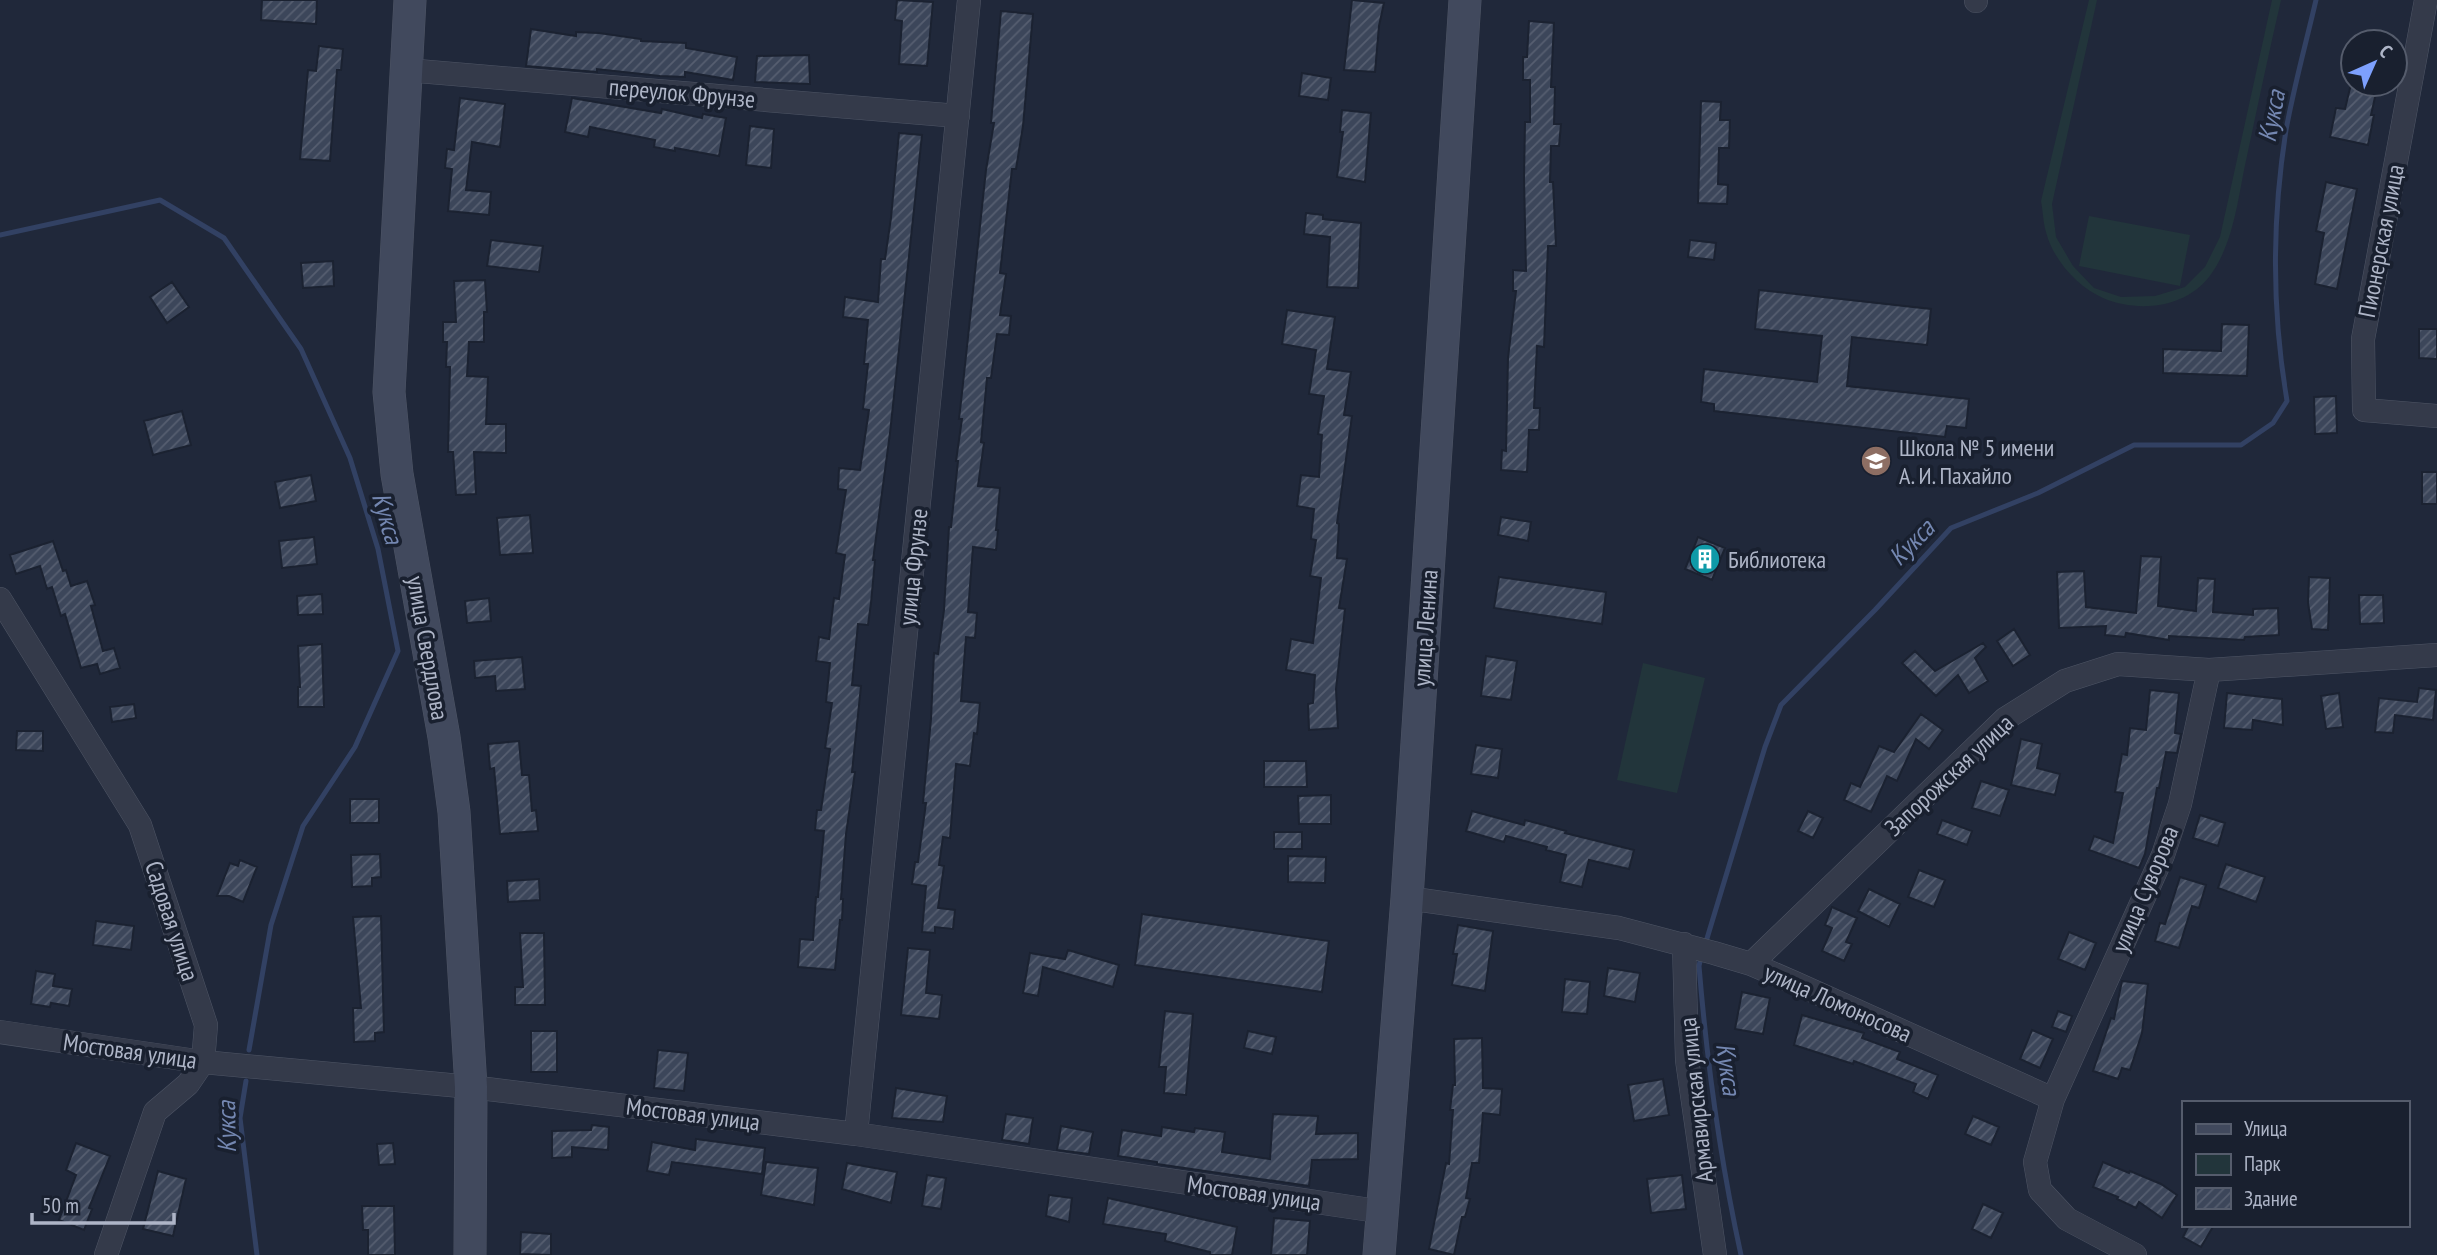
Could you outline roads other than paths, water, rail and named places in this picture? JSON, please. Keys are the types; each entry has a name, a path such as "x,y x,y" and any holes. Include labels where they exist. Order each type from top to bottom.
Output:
{"street":[{"name":"улица Свердлова","path":"410,0 389,392 397,474 444,737 454,812 471,1087 470,1255"},
{"name":"улица Фрунзе","path":"856,1134 969,0"},
{"name":"улица Ленина","path":"1379,1255 1407,898 1465,0"},
{"name":"Пионерская улица","path":"2426,0 2363,339 2364,410 2437,416"},
{"name":"переулок Фрунзе","path":"406,70 958,116"},
{"name":"Садовая улица","path":"0,599 139,825 206,1025 203,1062"},
{"name":"Запорожская улица","path":"1751,964 2005,719 2066,681 2118,664 2209,670 2437,655"},
{"name":"улица Суворова","path":"2053,1099 2163,855 2180,804 2209,670"},
{"name":"улица Ломоносова","path":"1407,898 1619,928 1751,964 2053,1099"},
{"name":"Армавирская улица","path":"1698,948 1687,1060 1715,1255"},
{"name":"Мостовая улица","path":"0,1032 203,1062 471,1087 856,1134 1384,1212"},
{"path":"106,1255 155,1112 188,1084 203,1062"},
{"path":"2053,1099 2035,1162 2040,1191 2067,1219 2135,1255"}],"waterway":[{"name":"Кукса","path":"1705,945 1765,747 1781,705 1951,528 2038,493 2134,445 2241,445 2273,423 2287,401 2276,300 2276,231 2281,164 2289,114 2316,0"},
{"name":"Кукса","path":"0,235 160,200 224,238 301,349 350,458 378,549 398,651 355,747 303,826 271,925 249,1050"},
{"name":"Кукса","path":"1701,957 1699,966 1710,1075 1741,1255"},
{"name":"Кукса","path":"246,1081 240,1118 257,1255"}],"place":[{"name":"Школа № 5 имени А. И. Пахайло","path":"1876,461"},
{"name":"Библиотека","path":"1705,559"}]}
